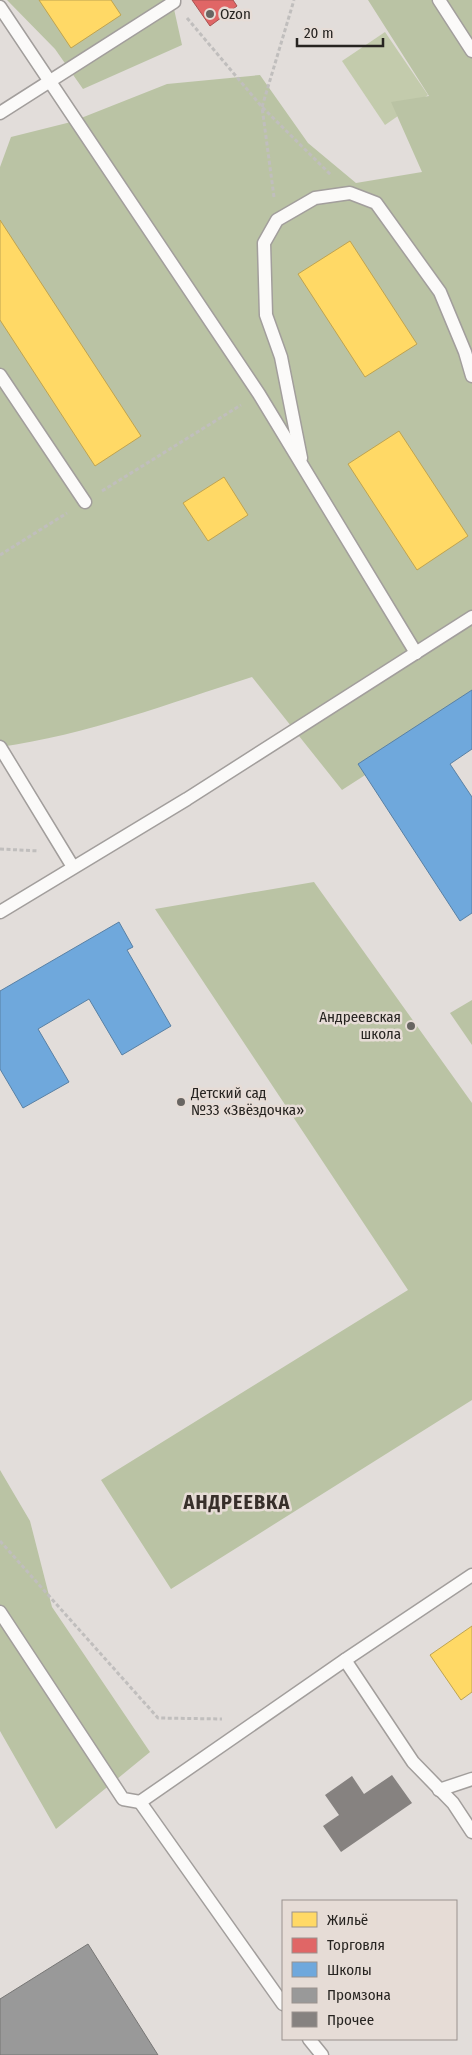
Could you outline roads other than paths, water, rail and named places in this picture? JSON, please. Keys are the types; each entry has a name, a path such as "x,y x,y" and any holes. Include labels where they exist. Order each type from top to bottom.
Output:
{"lane":[{"path":"439,0 472,51"},
{"path":"0,113 174,1"},
{"path":"0,7 259,394 416,653"},
{"path":"303,467 281,357 266,315 264,243 277,220 315,198 350,193 376,203 440,292 465,352 472,376"},
{"path":"0,375 86,502"},
{"path":"0,912 196,794 472,617"},
{"path":"0,747 73,868"},
{"path":"140,1802 345,1660 472,1575"},
{"path":"0,1612 123,1799 140,1802 282,2003"},
{"path":"345,1660 413,1762 453,1803 472,1832"},
{"path":"439,1790 472,1779"},
{"path":"310,2040 322,2055"}],"place":[{"name":"Ozon","path":"210,14"},
{"name":"Андреевская школа","path":"411,1026"},
{"name":"Детский сад №33 «Звёздочка»","path":"181,1102"}],"district":[{"name":"АНДРЕЕВКА","path":"237,1502"}]}
